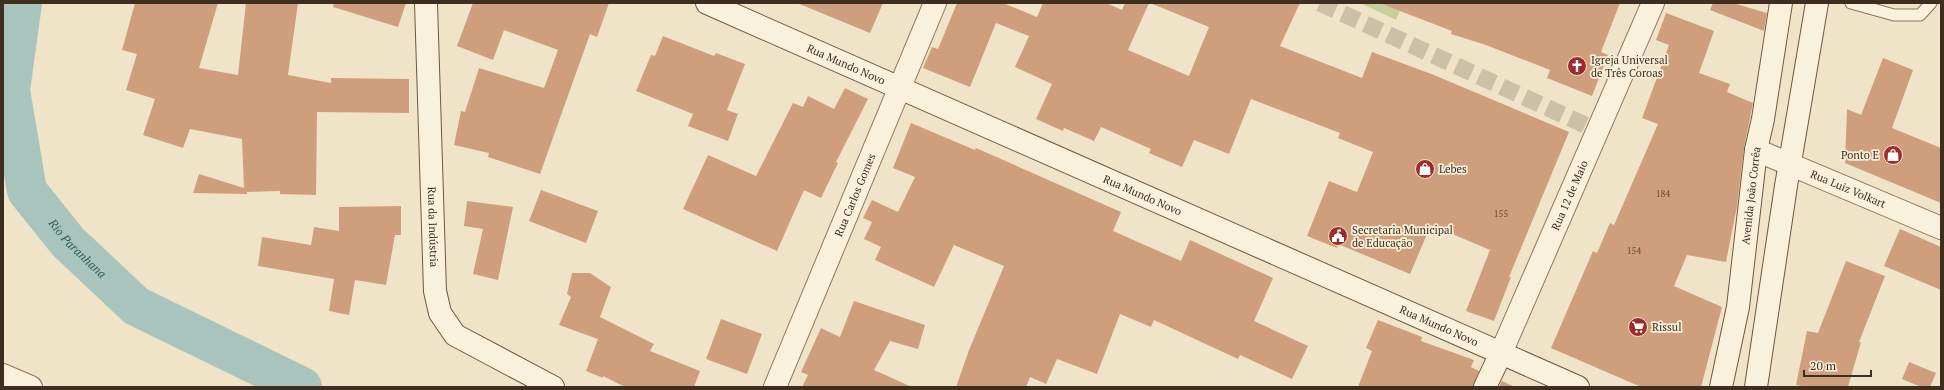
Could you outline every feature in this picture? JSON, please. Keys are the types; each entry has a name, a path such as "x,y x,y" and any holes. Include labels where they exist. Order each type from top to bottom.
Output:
{"main road":[{"name":"Rua da Indústria","path":"426,3 435,291 440,313 455,335 553,387"},
{"name":"Rua Mundo Novo","path":"707,3 1578,387"},
{"name":"Rua Carlos Gomes","path":"775,387 935,3"},
{"name":"Rua 12 de Maio","path":"1485,387 1653,3"},
{"name":"Avenida João Corrêa","path":"1721,387 1738,307 1756,150 1763,119 1781,3"},
{"path":"1756,387 1789,166 1817,3"},
{"name":"Rua Luiz Volkart","path":"1756,150 1789,166 1941,228"},
{"path":"3,375 31,387"}],"lane":[{"path":"1852,3 1894,15 1920,15 1931,3"}],"green space":[{"path":"1360,3 1403,3 1396,20"}],"building":[{"path":"135,3 218,3 199,68 238,75 246,3 298,3 288,75 331,83 331,78 409,79 409,113 317,112 316,195 280,194 280,191 247,192 247,194 193,193 199,174 244,188 242,139 190,129 183,148 143,135 155,99 126,90 137,54 122,50"},
{"path":"334,3 406,3 398,27 333,7"},
{"path":"473,3 609,3 597,37 590,34 540,174 488,157 489,153 454,145 461,111 465,112 479,68 544,88 558,50 504,30 493,60 457,46"},
{"path":"797,3 883,3 870,33"},
{"path":"957,3 1003,3 1037,17 1043,3 1106,3 1122,10 1125,3 1149,3 1128,50 1189,76 1209,27 1150,3 1300,3 1280,46 1362,78 1372,52 1434,75 1569,132 1509,277 1511,277 1494,321 1466,311 1490,250 1431,225 1410,274 1338,244 1337,248 1307,236 1329,181 1357,192 1373,152 1338,138 1340,133 1251,99 1229,154 1194,140 1182,167 1149,153 1151,149 1101,127 1094,141 1064,128 1063,131 1036,119 1052,84 1015,67 1029,36 996,23 970,87 923,68 932,47 938,49"},
{"path":"1620,3 1601,52 1608,55 1592,96 1547,78 1550,70 1486,45 1451,34 1452,31 1382,4"},
{"path":"1713,3 1733,3 1767,13 1764,31 1710,10"},
{"path":"1666,13 1714,31 1699,73 1730,84 1727,92 1753,103 1744,148 1737,206 1726,262 1687,255 1674,286 1722,307 1701,387 1641,387 1551,348 1593,251 1597,253 1610,223 1614,225 1658,124 1642,118 1669,45 1656,40"},
{"path":"663,36 714,56 716,53 745,64 727,110 738,114 728,141 688,126 693,114 636,91 651,55 655,56"},
{"name":"Ponto E","path":"1883,58 1913,70 1892,128 1941,148 1941,203 1845,163 1847,109 1861,115"},
{"path":"845,88 868,99 836,162 838,163 821,198 804,190 777,251 683,209 708,155 756,176 793,103 803,107 808,96 834,109"},
{"path":"911,123 975,150 976,148 1121,212 1113,231 1181,261 1190,240 1273,278 1254,321 1308,346 1292,379 1240,355 1238,359 1154,320 1151,327 1120,314 1097,374 1057,359 1046,384 1030,377 1026,387 956,387 969,350 1004,266 954,245 934,287 875,260 881,247 864,239 872,222 863,218 872,200 898,212 915,177 893,168"},
{"path":"541,190 598,211 586,243 529,221"},
{"path":"467,201 513,207 498,280 473,274 483,229 464,226"},
{"path":"401,206 401,235 395,235 386,285 355,280 349,315 329,311 334,279 258,266 262,237 311,245 314,227 339,231 339,207"},
{"path":"1900,229 1941,247 1941,290 1884,266"},
{"path":"1846,261 1885,276 1859,342 1861,342 1848,387 1807,387 1796,385 1807,331 1818,333"},
{"path":"572,273 590,273 611,287 600,317 654,344 650,351 700,371 694,387 625,387 603,376 603,378 586,371 598,339 559,325 571,297 567,294"},
{"path":"854,301 925,325 918,349 890,341 874,370 912,387 802,387 808,375 801,372 821,328 840,337"},
{"path":"721,319 762,334 747,374 706,359"},
{"path":"1378,320 1422,337 1421,341 1474,360 1471,367 1479,371 1473,387 1358,387 1372,351 1366,348"},
{"path":"1909,362 1936,373 1930,387 1921,387 1902,379"},
{"path":"1502,381 1515,387 1499,387"}],"waterway":[{"name":"Rio Paranhana","path":"22,3 10,90 27,191 68,242 136,306 302,387"}],"tunnel":[{"path":"1320,3 1598,131"}],"place":[{"name":"Igreja Universal de Três Coroas","path":"1577,66"},
{"name":"Ponto E","path":"1893,155"},
{"name":"Lebes","path":"1425,169"},
{"name":"Secretaria Municipal de Educação","path":"1338,236"},
{"name":"Rissul","path":"1638,327"}]}
